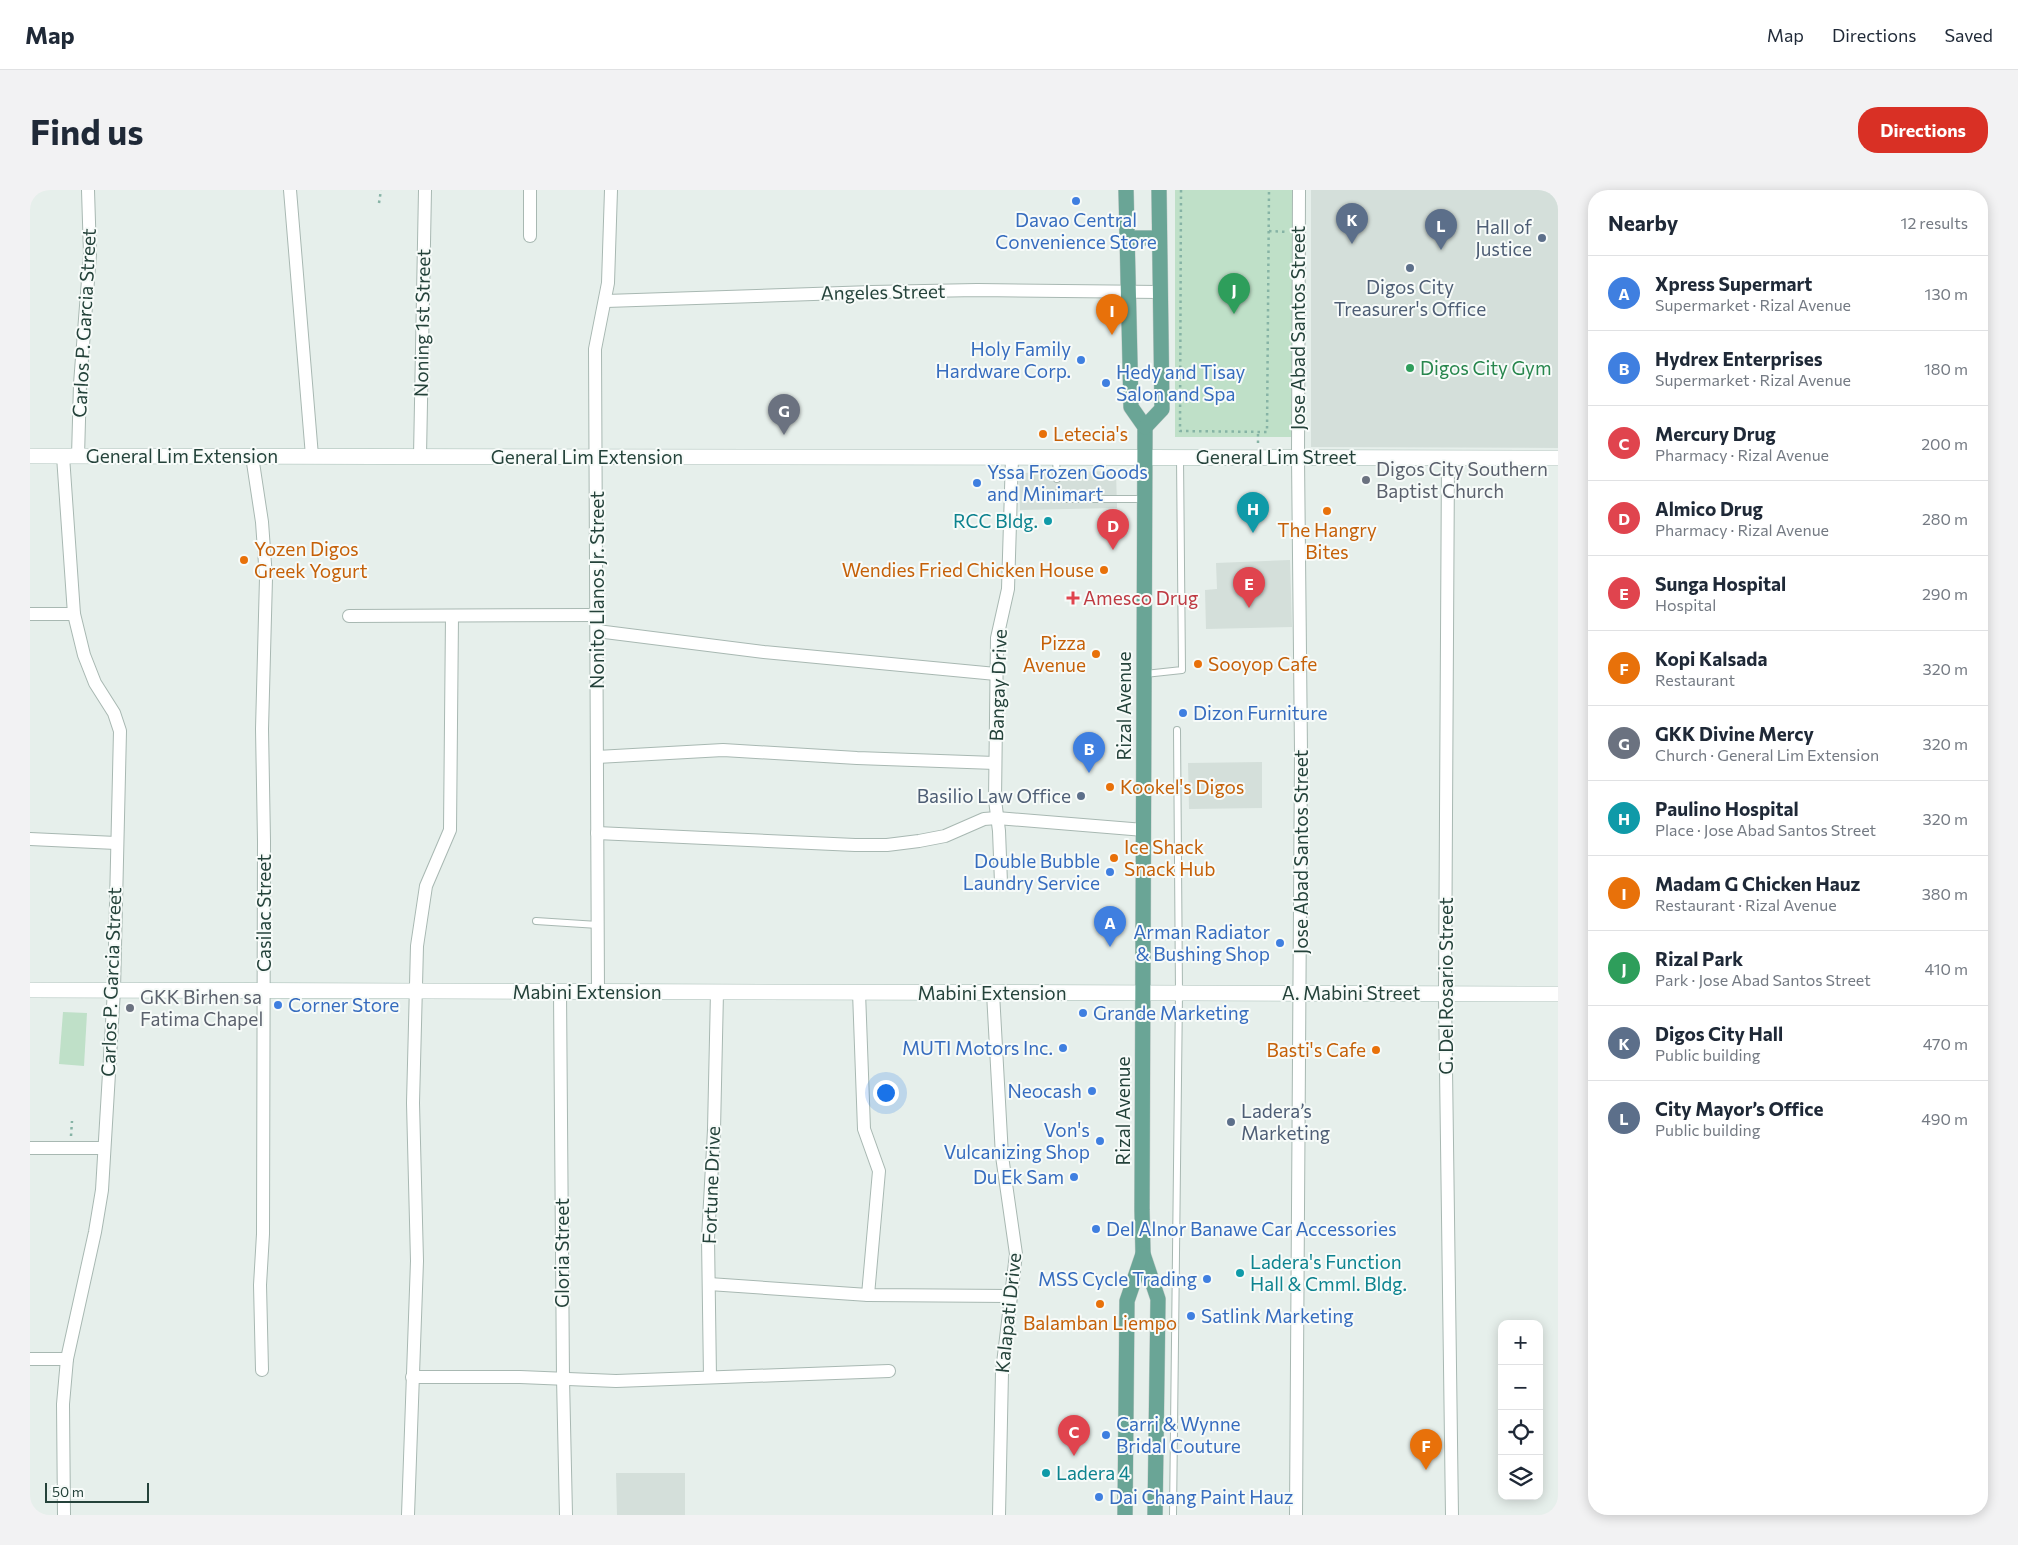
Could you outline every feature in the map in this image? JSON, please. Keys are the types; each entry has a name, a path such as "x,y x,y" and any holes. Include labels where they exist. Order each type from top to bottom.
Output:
{"main road":[{"path":"1126,190 1131,407 1145,428 1162,409 1158,190"},
{"path":"1127,238 1159,238"},
{"name":"Rizal Avenue","path":"1145,428 1143,1254 1158,1300 1155,1515"},
{"name":"Rizal Avenue","path":"1125,1515 1127,1301 1143,1254"}],"street":[{"name":"Carlos P. Garcia Street","path":"78,456 80,384 90,261 88,190"},
{"path":"290,190 312,456"},
{"name":"Noning 1st Street","path":"420,456 424,190"},
{"path":"530,190 530,236"},
{"name":"Nonito Llanos Jr. Street","path":"598,992 595,349 606,301 609,275 611,190"},
{"name":"Jose Abad Santos Street","path":"1296,1515 1301,752 1298,457 1299,190"},
{"name":"Angeles Street","path":"606,301 891,291 1159,292"},
{"name":"General Lim Extension","path":"30,456 1145,457"},
{"name":"Carlos P. Garcia Street","path":"63,456 74,614 84,655 95,683 114,713 120,731 114,990 99,1212 67,1359 63,1404 64,1515"},
{"name":"Casilac Street","path":"252,456 262,522 266,578 262,697 264,841 263,1252 260,1292 262,1370"},
{"name":"Bangay Drive","path":"1001,883 995,800 996,674 997,638 1008,589 1012,457"},
{"name":"General Lim Street","path":"1145,457 1558,458"},
{"name":"G. Del Rosario Street","path":"1448,458 1445,994 1452,1515"},
{"path":"30,614 74,614"},
{"path":"349,616 597,615"},
{"path":"408,1515 416,1261 413,1153 417,946 426,886 450,830 452,616"},
{"path":"597,631 774,653 996,674"},
{"path":"597,757 723,750 857,758 995,763"},
{"path":"597,833 855,846 919,842 945,836 984,819 997,818 1144,830"},
{"path":"30,839 116,843"},
{"name":"Mabini Extension","path":"30,990 1143,993"},
{"name":"Gloria Street","path":"560,992 566,1515"},
{"name":"Fortune Drive","path":"710,1378 708,1284 717,992"},
{"path":"859,992 864,1129 879,1171 868,1295"},
{"name":"Kalapati Drive","path":"993,993 1002,1165 1016,1254 1002,1372 999,1515"},
{"name":"A. Mabini Street","path":"1143,993 1558,994"},
{"path":"30,1148 103,1148"},
{"path":"708,1284 868,1295 1010,1296"},
{"path":"30,1359 67,1359"},
{"path":"412,1377 563,1378 616,1381 889,1371"}],"lane":[{"path":"1056,457 1057,479"},
{"path":"1144,674 1182,670 1180,457"},
{"path":"1058,493 1059,499 1144,499"},
{"path":"1173,1515 1179,993 1177,730"},
{"path":"536,922 598,925"}],"path":[{"path":"379,203 381,190"},
{"path":"1181,190 1180,431 1267,432 1269,190"},
{"path":"1269,231 1292,232"}],"shaded area":[{"path":"1311,190 1558,190 1558,448 1311,447"},
{"path":"1116,471 1117,508 1020,510 1019,473"},
{"path":"1290,560 1292,627 1206,629 1205,590 1217,589 1216,563"},
{"path":"1262,762 1262,808 1189,809 1188,763"},
{"path":"616,1473 685,1473 685,1515 617,1515"}],"green space":[{"path":"1175,190 1292,190 1292,437 1175,437"},
{"path":"63,1012 87,1013 84,1066 59,1064"}],"place":[{"name":"Davao Central Convenience Store","path":"1076,201"},
{"name":"Hall of Justice","path":"1542,238"},
{"name":"Digos City Hall","path":"1352,244"},
{"name":"City Mayor’s Office","path":"1441,250"},
{"name":"Digos City Treasurer's Office","path":"1410,268"},
{"name":"Rizal Park","path":"1234,314"},
{"name":"Madam G Chicken Hauz","path":"1112,335"},
{"name":"Holy Family Hardware Corp.","path":"1081,360"},
{"name":"Digos City Gym","path":"1410,368"},
{"name":"Hedy and Tisay Salon and Spa","path":"1106,383"},
{"name":"Letecia's","path":"1043,434"},
{"name":"GKK Divine Mercy","path":"784,435"},
{"name":"Digos City Southern Baptist Church","path":"1366,480"},
{"name":"Yssa Frozen Goods and Minimart","path":"977,483"},
{"name":"The Hangry Bites","path":"1327,511"},
{"name":"RCC Bldg.","path":"1048,521"},
{"name":"Paulino Hospital","path":"1253,533"},
{"name":"Almico Drug","path":"1113,550"},
{"name":"Yozen Digos Greek Yogurt","path":"244,560"},
{"name":"Wendies Fried Chicken House","path":"1104,570"},
{"name":"Amesco Drug","path":"1073,598"},
{"name":"Sunga Hospital","path":"1249,608"},
{"name":"Pizza Avenue","path":"1096,654"},
{"name":"Sooyop Cafe","path":"1198,664"},
{"name":"Dizon Furniture","path":"1183,713"},
{"name":"Hydrex Enterprises","path":"1089,773"},
{"name":"Kookel's Digos","path":"1110,787"},
{"name":"Basilio Law Office","path":"1081,796"},
{"name":"Ice Shack Snack Hub","path":"1114,858"},
{"name":"Double Bubble Laundry Service","path":"1110,872"},
{"name":"Arman Radiator & Bushing Shop","path":"1280,943"},
{"name":"Xpress Supermart","path":"1110,947"},
{"name":"Corner Store","path":"278,1005"},
{"name":"GKK Birhen sa Fatima Chapel","path":"130,1008"},
{"name":"Grande Marketing","path":"1083,1013"},
{"name":"MUTI Motors Inc.","path":"1063,1048"},
{"name":"Basti's Cafe","path":"1376,1050"},
{"name":"Neocash","path":"1092,1091"},
{"name":"Ladera’s Marketing","path":"1231,1122"},
{"name":"Von's Vulcanizing Shop","path":"1100,1141"},
{"name":"Du Ek Sam","path":"1074,1177"},
{"name":"Del Alnor Banawe Car Accessories","path":"1096,1229"},
{"name":"Ladera's Function Hall & Cmml. Bldg.","path":"1240,1273"},
{"name":"MSS Cycle Trading","path":"1207,1279"},
{"name":"Balamban Liempo","path":"1100,1304"},
{"name":"Satlink Marketing","path":"1191,1316"},
{"name":"Carri & Wynne Bridal Couture","path":"1106,1435"},
{"name":"Mercury Drug","path":"1074,1456"},
{"name":"Kopi Kalsada","path":"1426,1470"},
{"name":"Ladera 4","path":"1046,1473"},
{"name":"Dai Chang Paint Hauz","path":"1099,1497"}]}
